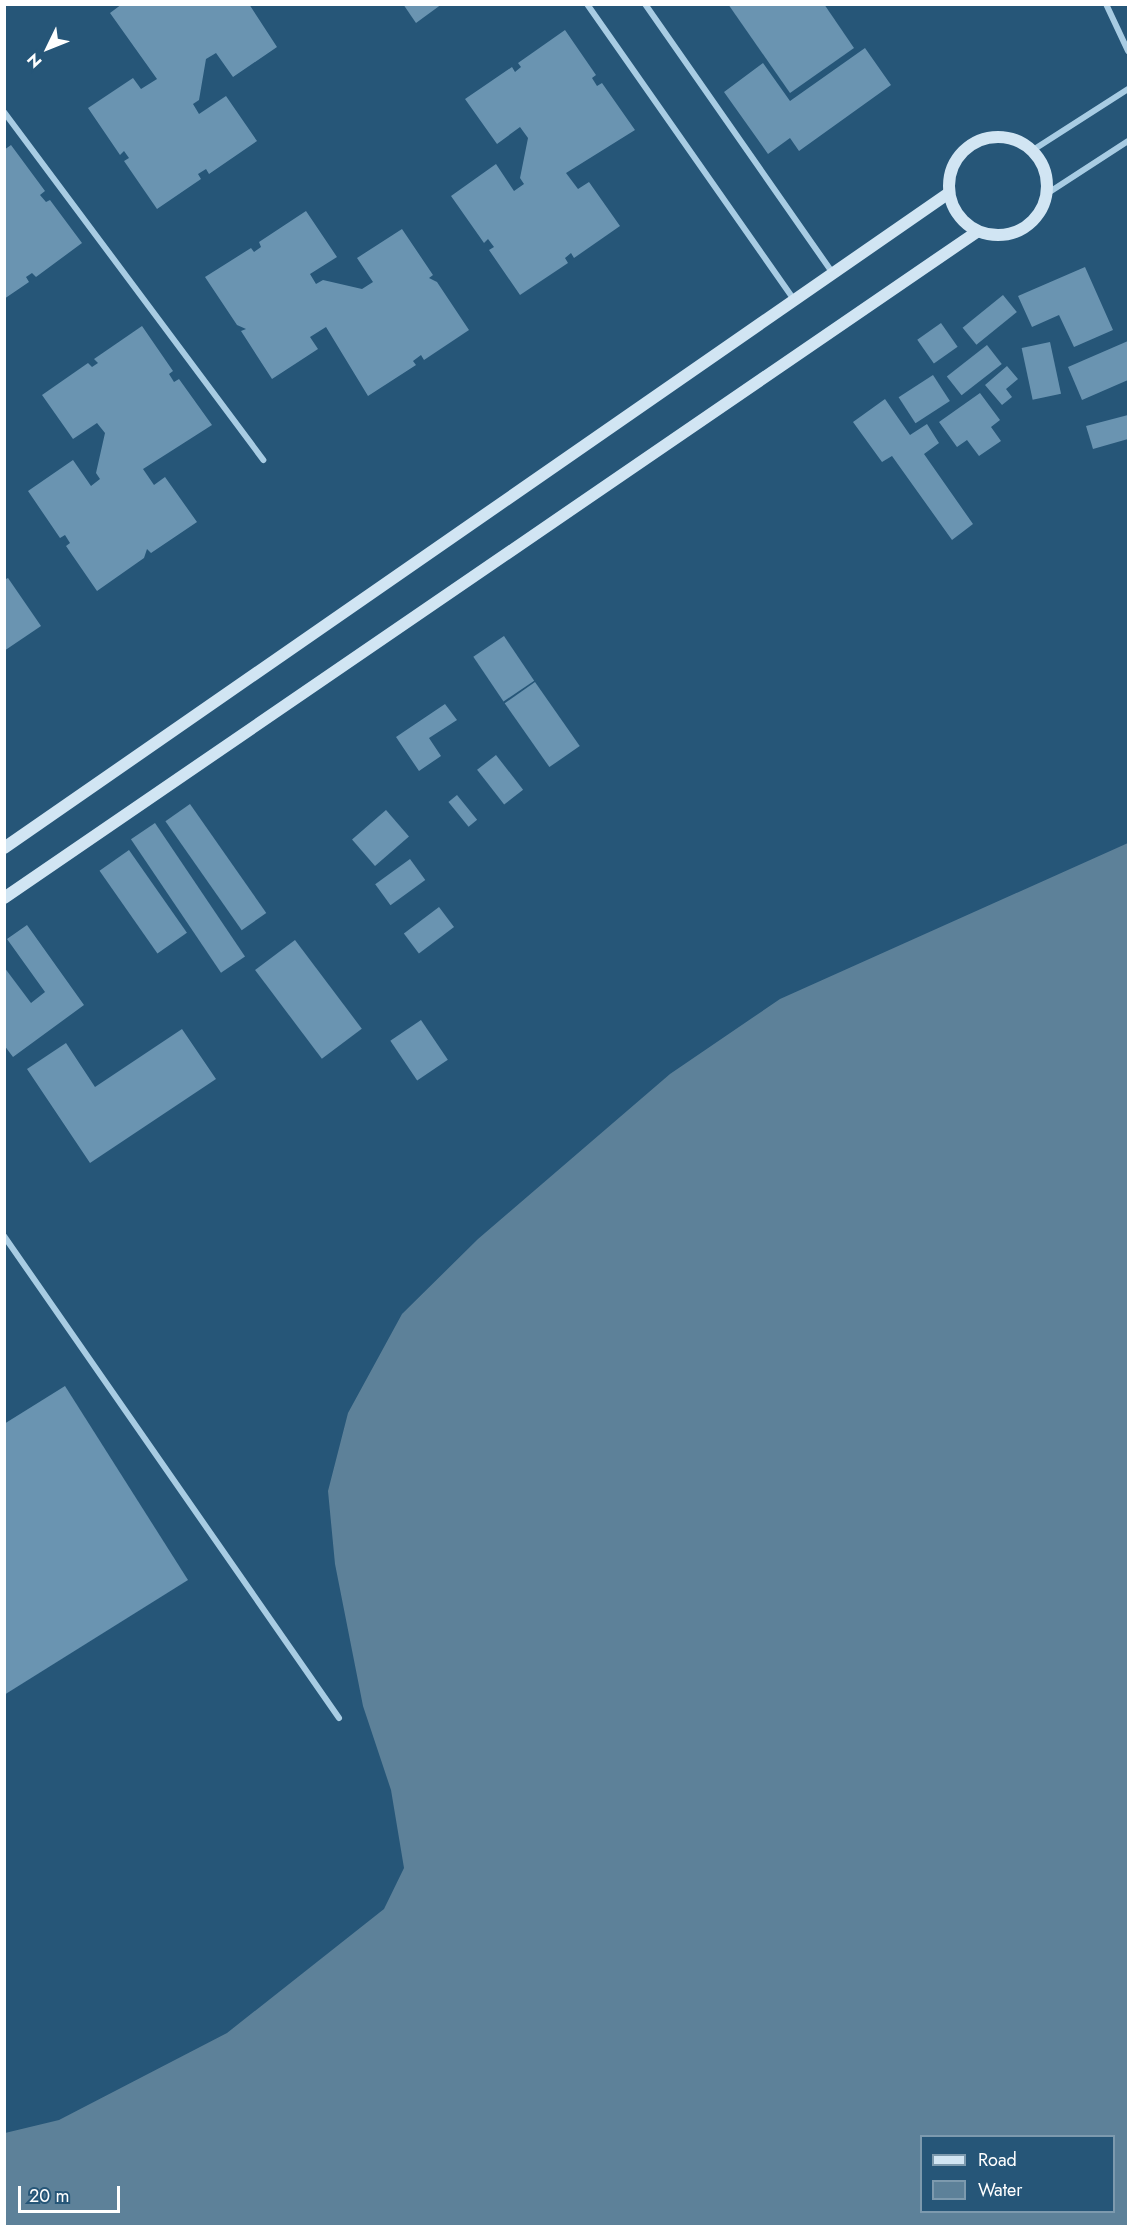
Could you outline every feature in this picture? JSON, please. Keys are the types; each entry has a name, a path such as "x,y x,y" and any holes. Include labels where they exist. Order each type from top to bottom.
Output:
{"street":[{"path":"587,4 794,300"},
{"path":"645,4 833,273"},
{"path":"1106,4 1128,51"},
{"path":"1033,150 1128,89"},
{"path":"4,112 263,460"},
{"path":"1006,137 1033,150 1042,163 1048,193 1044,207 1023,229 993,235 978,231 959,215 949,193 954,163 976,141 1006,137"},
{"path":"1048,193 1128,141"},
{"path":"4,848 949,193"},
{"path":"4,898 978,231"},
{"path":"4,1236 339,1718"}],"water":[{"path":"1128,843 1128,2226 5,2226 5,2133 59,2120 227,2033 384,1909 404,1868 391,1790 363,1706 335,1564 328,1491 348,1413 402,1314 478,1239 670,1074 780,999"}],"building":[{"path":"122,4 249,4 277,47 233,77 216,53 206,59 199,100 193,104 199,114 226,96 257,141 209,174 206,169 198,174 201,179 157,209 124,161 129,158 124,151 120,155 88,108 133,78 141,89 157,79 110,13"},
{"path":"403,4 442,4 416,23"},
{"path":"728,4 824,4 854,48 790,93"},
{"path":"565,30 596,75 592,78 597,86 602,83 635,130 566,173 578,189 589,182 620,226 574,258 571,253 565,258 568,263 520,295 489,250 494,247 488,239 484,243 451,196 496,164 514,191 524,184 520,178 528,138 520,127 497,144 465,99 512,67 515,72 521,67 518,63"},
{"path":"865,48 891,85 799,151 790,138 768,154 724,92 763,63 790,101"},
{"path":"11,145 45,191 40,195 46,202 50,200 82,243 36,277 32,273 26,277 29,282 4,299 4,150"},
{"path":"306,211 337,257 310,274 316,284 323,280 362,289 373,282 357,258 402,229 433,275 429,278 437,282 469,330 424,360 421,355 413,361 416,365 368,396 326,327 310,337 318,349 272,379 241,331 246,329 237,325 205,277 251,248 254,252 261,247 259,242"},
{"path":"1085,267 1113,330 1074,347 1059,315 1032,327 1018,296"},
{"path":"1003,295 1017,312 976,345 963,328"},
{"path":"941,323 958,347 934,363 917,340"},
{"path":"142,326 173,371 169,374 174,382 179,379 212,425 143,469 154,485 165,477 197,522 151,553 147,549 144,558 97,591 66,546 70,543 65,535 60,538 28,491 73,460 91,486 100,479 96,473 105,433 97,423 73,439 42,395 88,363 92,367 98,363 94,359"},
{"path":"1128,341 1128,380 1082,400 1068,367"},
{"path":"1050,342 1061,394 1033,400 1022,348"},
{"path":"987,345 1002,364 962,395 947,376"},
{"path":"1007,366 1018,379 1006,389 1012,397 1002,405 985,385"},
{"path":"933,375 950,401 915,423 899,397"},
{"path":"980,393 1000,420 991,427 1001,441 979,456 967,440 957,447 939,422"},
{"path":"885,399 910,435 927,424 939,443 924,454 973,524 952,540 892,456 882,462 853,422"},
{"path":"1128,415 1128,439 1093,449 1086,426"},
{"path":"8,578 41,626 4,651 4,580"},
{"path":"504,636 534,681 504,701 473,657"},
{"path":"535,682 580,746 549,767 505,703"},
{"path":"445,704 457,720 429,738 441,756 419,771 396,737"},
{"path":"496,755 523,790 504,804 477,770"},
{"path":"457,795 477,820 469,827 448,802"},
{"path":"190,804 266,913 242,930 165,821"},
{"path":"386,810 409,836 375,866 352,840"},
{"path":"155,823 245,956 221,973 131,839"},
{"path":"129,850 187,933 157,953 100,871"},
{"path":"410,859 425,880 390,905 375,884"},
{"path":"439,907 454,927 419,953 404,933"},
{"path":"27,925 84,1005 13,1057 4,1045 4,967 31,1003 45,992 7,939"},
{"path":"295,940 362,1029 322,1059 255,970"},
{"path":"421,1020 448,1060 417,1080 390,1041"},
{"path":"182,1029 216,1079 90,1163 27,1069 66,1043 95,1087"},
{"path":"65,1386 188,1580 4,1695 4,1424"}]}
